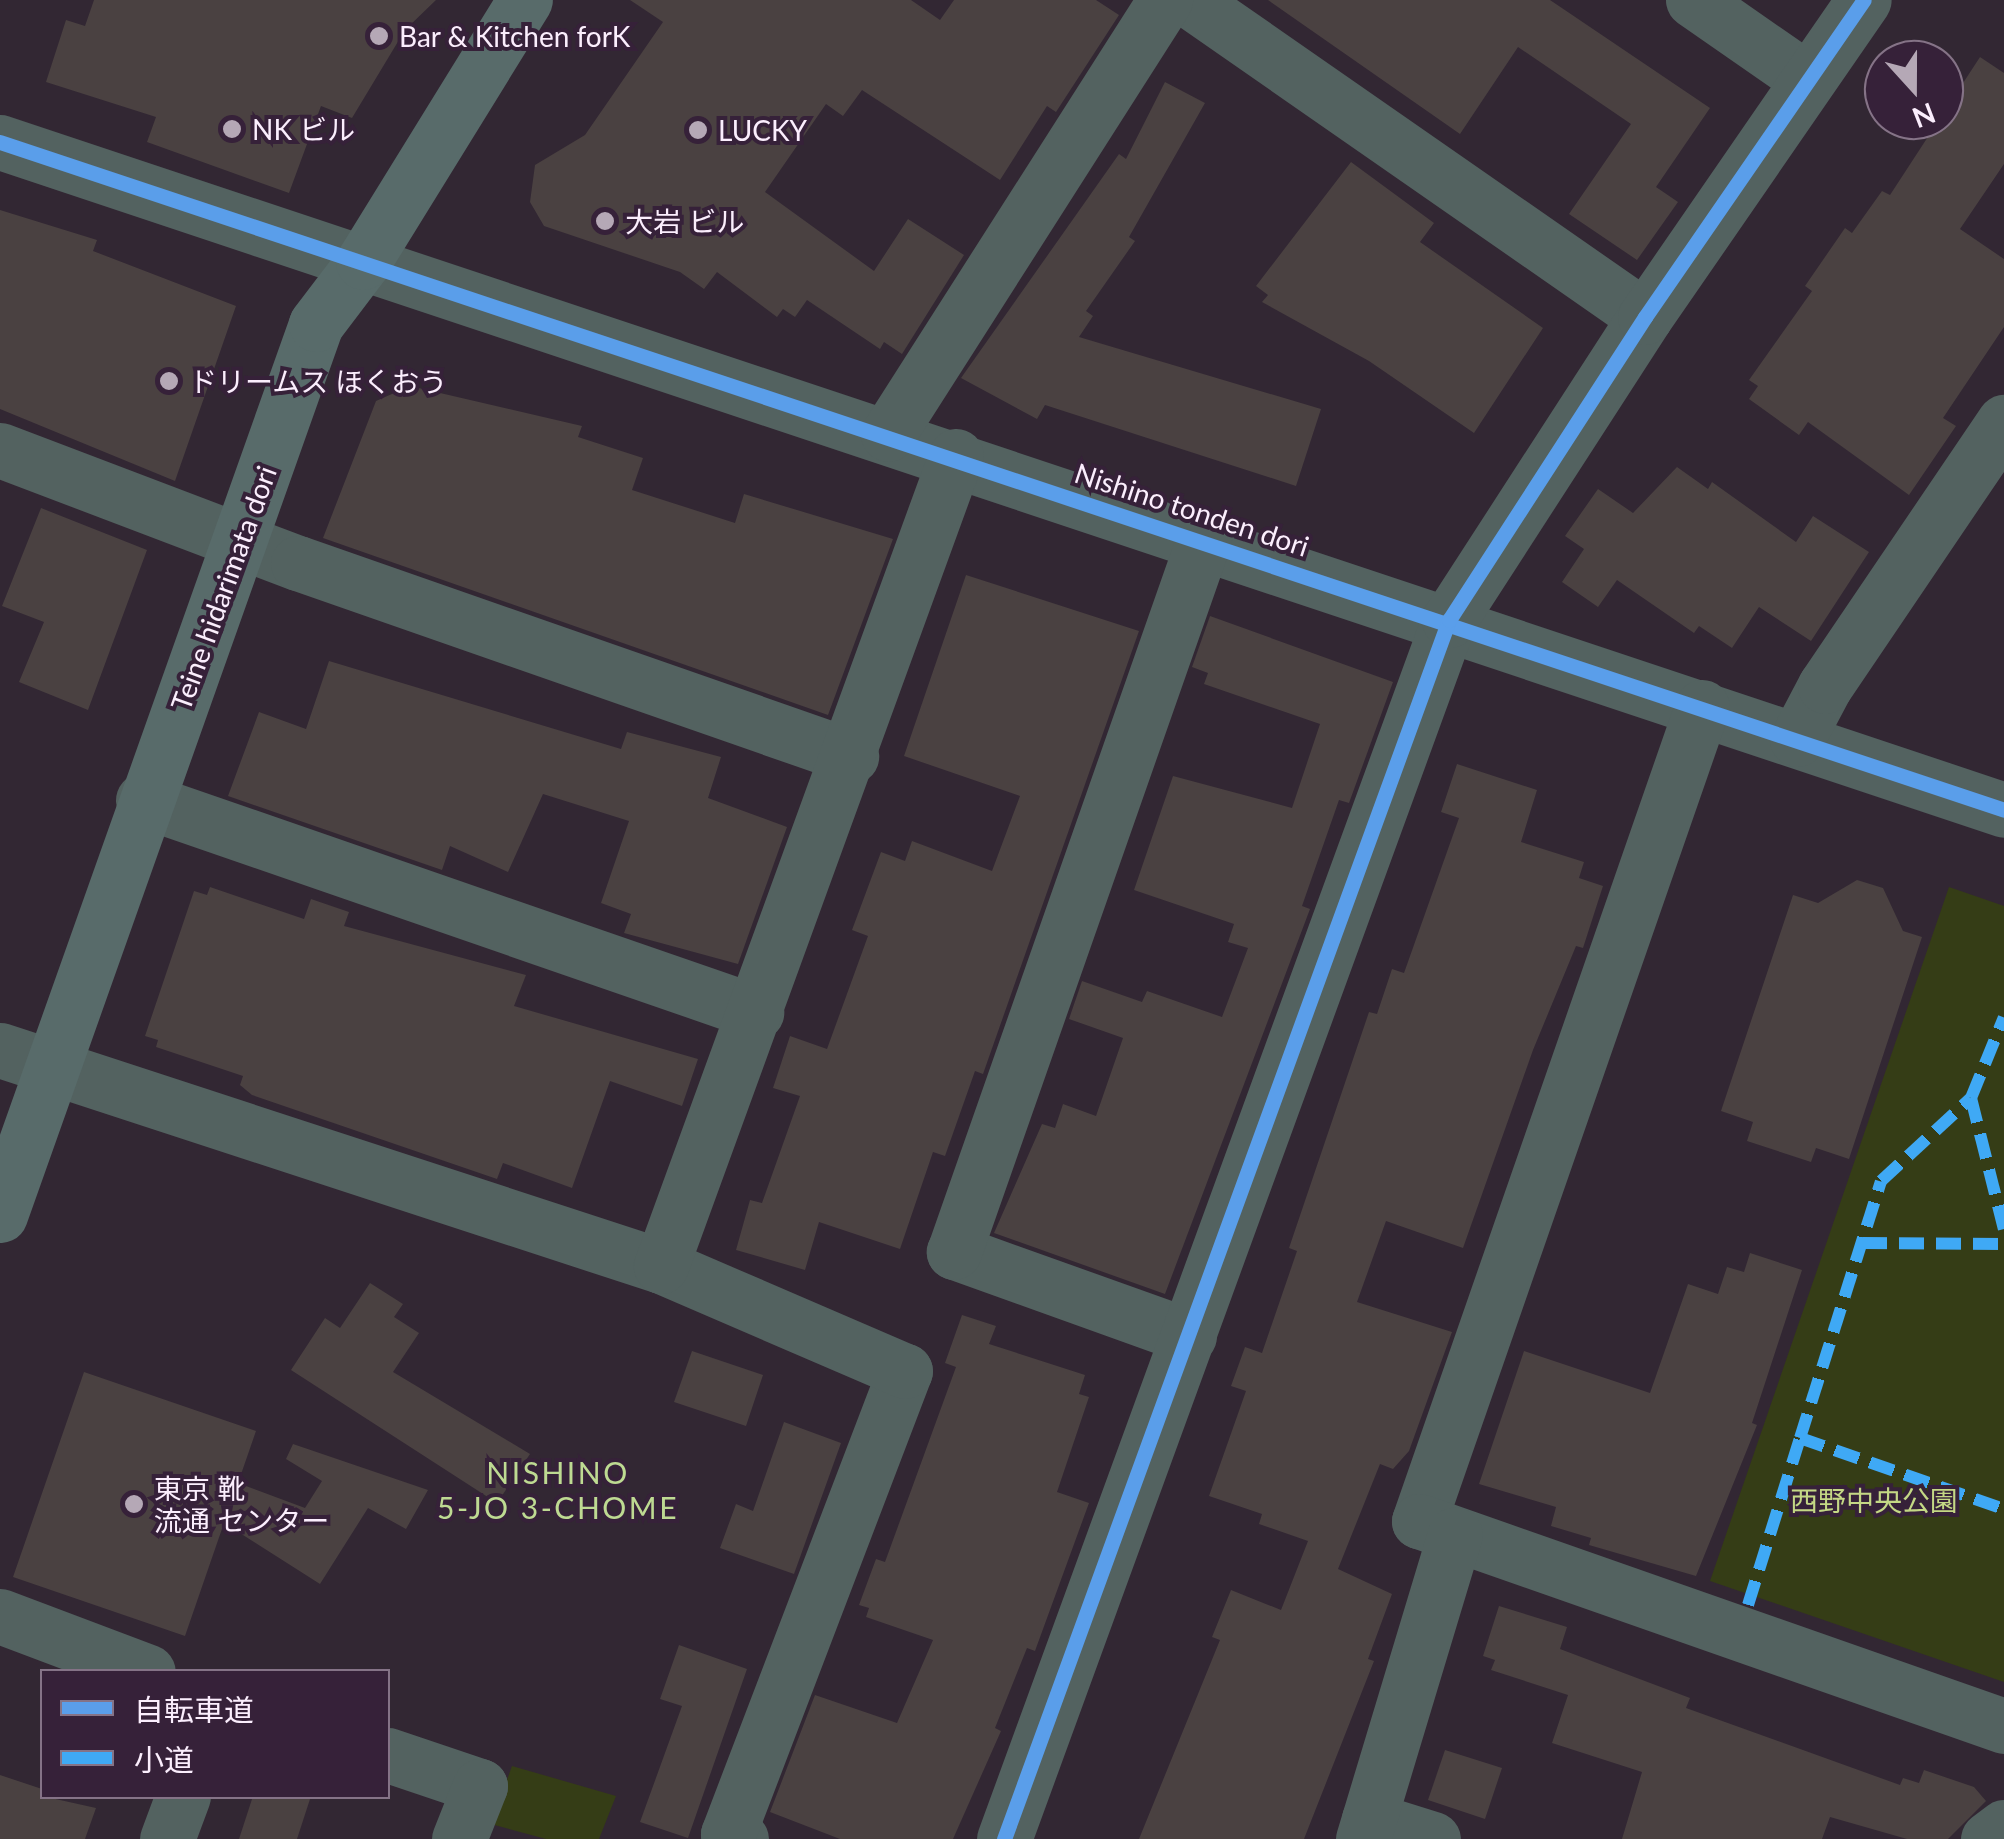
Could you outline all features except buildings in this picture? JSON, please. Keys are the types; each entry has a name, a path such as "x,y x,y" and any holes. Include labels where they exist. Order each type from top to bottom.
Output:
{"main road":[{"name":"Teine hidarimata dori","path":"0,1215 143,800 243,541 316,324 363,262 524,0"}],"street":[{"path":"888,434 1165,0"},
{"path":"1189,0 1646,317"},
{"path":"1693,0 1808,80"},
{"path":"1004,1839 1449,620 1646,317 1864,0"},
{"name":"Nishino tonden dori","path":"0,142 1449,620 2004,810"},
{"path":"1797,739 1825,686 2004,422"},
{"path":"0,450 243,541 851,756"},
{"path":"660,1266 851,756 956,456"},
{"path":"1189,1336 954,1252 1204,540"},
{"path":"1702,707 1419,1522 2004,1726"},
{"path":"143,800 756,1012"},
{"path":"0,1050 660,1266 905,1371 728,1834 742,1839"},
{"path":"1433,1839 1366,1829 1455,1535"},
{"path":"0,1616 140,1669"},
{"path":"390,1756 480,1786 459,1839"},
{"path":"166,1839 182,1799"},
{"path":"1988,1839 2004,1827"}],"green space":[{"name":"西野中央公園","path":"1949,887 2004,906 2004,1682 1710,1581"},
{"path":"512,1766 616,1796 599,1839 546,1839 491,1824"}],"marked path":[{"path":"1971,1098 2004,1017"},
{"path":"1800,1438 1881,1181 1971,1098 2004,1229"},
{"path":"1862,1243 2004,1244"},
{"path":"1748,1605 1800,1438 2004,1509"}],"cycle path":[{"path":"1004,1839 1449,620 1645,317 1864,0"},
{"path":"0,142 2004,810"}],"place":[{"name":"Bar & Kitchen forK","path":"379,36"},
{"name":"NK ビル","path":"232,129"},
{"name":"LUCKY","path":"698,130"},
{"name":"大岩 ビル","path":"605,221"},
{"name":"ドリームス ほくおう","path":"169,381"},
{"name":"東京 靴 流通 センター","path":"134,1504"}],"district":[{"name":"NISHINO 5-JO 3-CHOME","path":"558,1489"}]}
